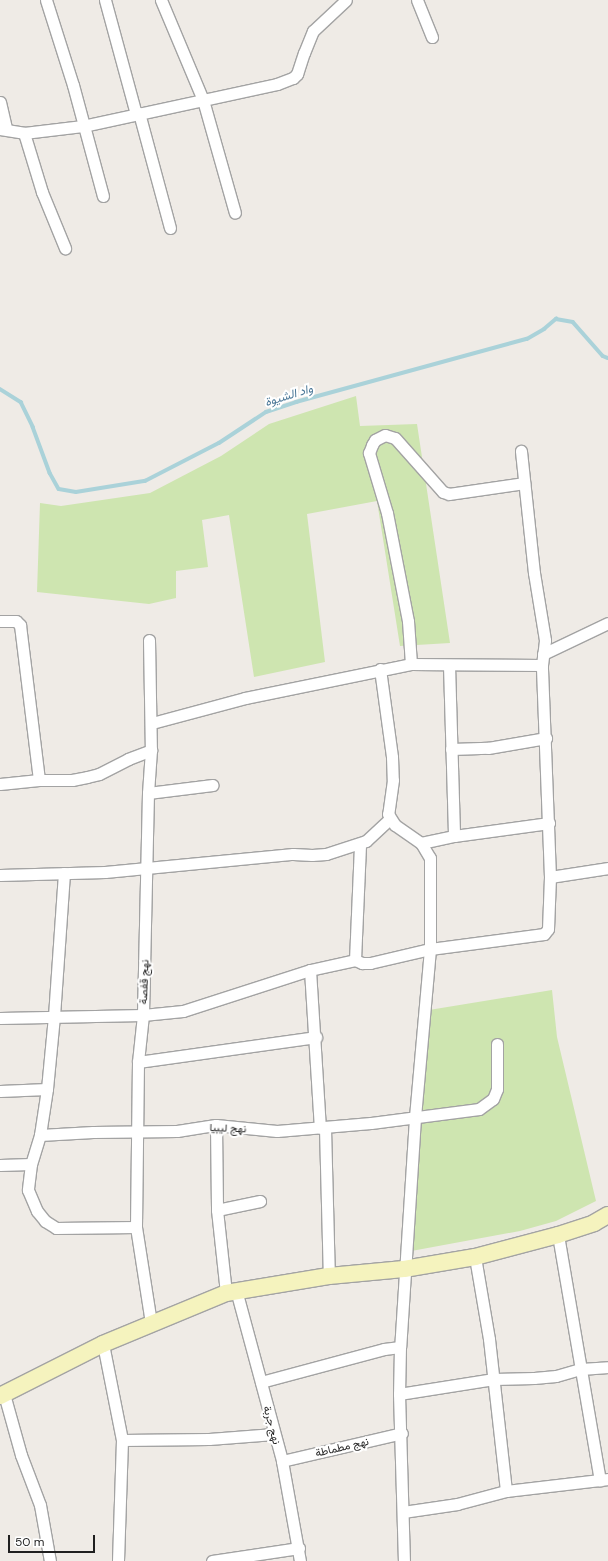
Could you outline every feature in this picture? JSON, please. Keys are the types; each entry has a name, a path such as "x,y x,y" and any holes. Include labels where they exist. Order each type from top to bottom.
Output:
{"main road":[{"path":"2,1395 103,1344 231,1291 329,1276 404,1269 475,1257 558,1235 594,1222 608,1215"}],"street":[{"path":"46,0 73,85 103,196"},
{"path":"105,0 170,228"},
{"path":"162,0 203,100 235,213"},
{"path":"0,102 3,129 24,133 83,126 137,113 277,84 293,78 297,74 313,31 346,0"},
{"path":"417,0 432,37"},
{"path":"24,133 42,192 65,248"},
{"path":"411,664 408,621 387,513 369,453 375,440 385,435 395,438 443,492 449,494 524,483"},
{"path":"0,1018 143,1015 183,1011 310,970 356,960 362,963 370,963 430,949 544,934 548,929 550,877 542,660 544,640 534,573 521,451"},
{"path":"0,621 16,620 20,625 39,780"},
{"path":"152,723 245,698 380,669 411,664 449,665 542,660 608,623"},
{"name":"نهج قفصة","path":"149,640 152,723 148,793 143,1015 138,1062 136,1227 151,1323"},
{"path":"449,665 454,836"},
{"path":"380,669 392,757 393,780 388,814 395,825 421,843 430,858 430,949 415,1118 400,1347 399,1394 402,1433 404,1561"},
{"path":"451,749 488,748 546,738"},
{"path":"0,784 39,780 72,780 93,775 151,750"},
{"path":"148,793 213,785"},
{"path":"0,875 105,872 293,854 312,855 360,845 374,836 390,819"},
{"path":"421,843 454,836 548,823"},
{"path":"356,960 360,845"},
{"path":"550,877 608,868"},
{"path":"64,873 54,1016 47,1089 40,1136 31,1164 28,1190 37,1211 45,1221 56,1228 136,1227"},
{"path":"310,970 322,1128 329,1276"},
{"path":"138,1062 316,1037"},
{"name":"نهج ليبيا","path":"40,1136 93,1132 177,1131 216,1125 277,1131 322,1128 415,1118 479,1109 486,1106 493,1099 497,1089 497,1044"},
{"path":"0,1091 47,1089"},
{"name":"نهج جربة","path":"216,1125 216,1210 231,1291 261,1382 282,1461 299,1548 300,1561"},
{"path":"0,1164 31,1164"},
{"path":"216,1210 260,1201"},
{"path":"403,1512 457,1504 506,1491 604,1479 581,1369 558,1235"},
{"path":"475,1257 489,1339 506,1491"},
{"path":"103,1344 122,1440 118,1561"},
{"path":"261,1382 290,1376 319,1366 366,1355 384,1349 400,1347"},
{"path":"399,1394 494,1379 556,1376 581,1369 608,1367"},
{"path":"2,1395 21,1455 40,1505 50,1561"},
{"name":"نهج مطماطة","path":"282,1461 402,1433"},
{"path":"122,1440 209,1439 274,1434"},
{"path":"212,1561 299,1548"}],"green space":[{"path":"356,396 360,426 417,424 450,643 400,646 377,501 307,514 325,662 254,677 229,515 202,520 208,567 176,571 176,598 149,604 37,592 40,503 61,506 150,493 221,456 269,424"},
{"path":"552,990 557,1037 596,1201 556,1221 520,1231 406,1252 429,1010"}],"waterway":[{"name":"واد الشيوة","path":"0,389 21,402 33,427 50,473 59,489 76,492 145,481 219,443 266,412 296,402 527,339 544,329 556,319 573,322 603,356 608,358"}]}
